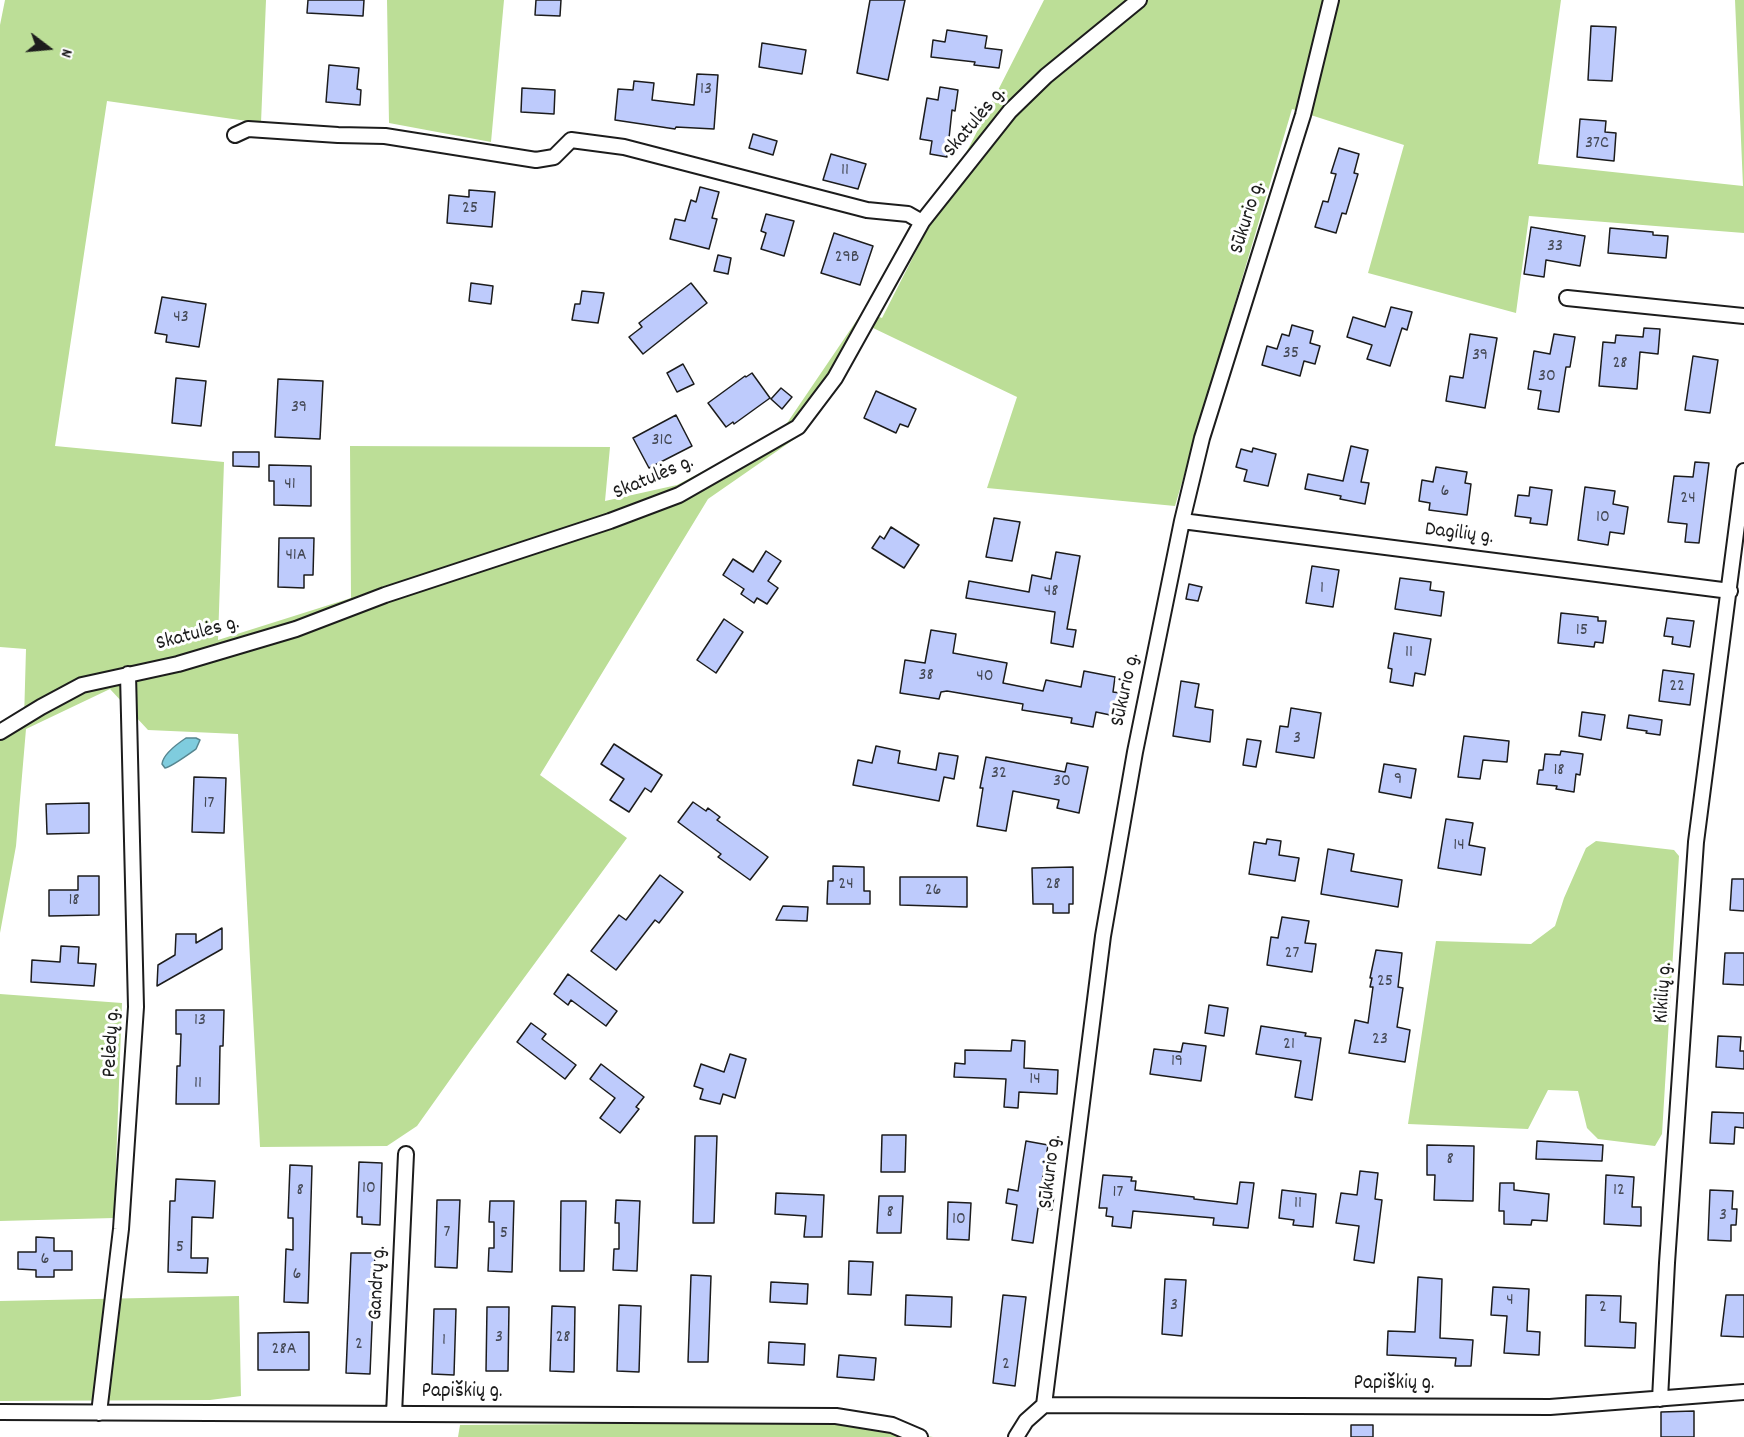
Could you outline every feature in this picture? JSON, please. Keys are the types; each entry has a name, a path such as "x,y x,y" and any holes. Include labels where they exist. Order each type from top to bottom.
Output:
{"street":[{"name":"Skatulės g.","path":"0,732 82,685 178,664 296,629 385,595 610,521 680,495 798,427 836,378 922,222 1010,111 1046,76 1139,0"},
{"name":"Sūkurio g.","path":"1044,1405 1105,926 1135,752 1182,521 1202,438 1303,115 1331,0"},
{"path":"235,135 248,129 385,136 536,160 554,157 571,140 624,147 867,210 909,214 922,222"},
{"path":"1567,298 1744,316"},
{"name":"Kikilių g.","path":"1660,1399 1696,842 1744,471"},
{"name":"Dagilių g.","path":"1182,521 1730,591"},
{"name":"Pelėdų g.","path":"99,1413 121,1229 136,1007 128,674"},
{"name":"Gandrų g.","path":"394,1414 406,1154"},
{"name":"Papiškių g.","path":"1044,1405 1550,1407 1744,1392"},
{"path":"1016,1437 1026,1421 1044,1405"},
{"name":"Papiškių g.","path":"0,1412 836,1416 892,1425 920,1437"}],"green space":[{"path":"5,0 266,0 261,123 107,101 55,446 224,462 218,640 351,598 350,446 610,447 605,501 677,485 783,429 863,311 882,318 1044,0 1561,0 1538,164 1743,186 1735,0 1744,0 1744,233 1529,216 1516,313 1368,273 1404,145 1292,109 1175,506 987,488 1017,397 871,327 806,431 708,499 540,775 627,838 417,1126 387,1146 260,1147 238,734 148,730 110,689 26,729 16,846 0,933 0,737 24,720 26,649 0,647 0,25"},
{"path":"387,0 504,0 491,142 389,123"},
{"path":"1596,841 1674,850 1679,856 1662,1134 1655,1146 1598,1139 1587,1128 1578,1091 1548,1090 1528,1129 1408,1124 1436,941 1531,944 1555,926 1564,898 1586,848"},
{"path":"0,994 122,1003 114,1218 0,1221"},
{"path":"239,1296 241,1396 210,1400 0,1401 0,1301"},
{"path":"855,1424 933,1437 458,1437 460,1425"}],"water":[{"path":"186,738 200,740 196,749 165,768 162,764 165,757"}],"building":[{"path":"308,0 364,0 363,16 307,13"},
{"path":"536,0 561,0 560,16 535,15"},
{"path":"870,0 905,0 888,80 857,73"},
{"path":"1591,26 1616,27 1612,81 1588,80"},
{"path":"947,30 987,36 985,48 1002,50 999,68 974,65 975,62 931,57 933,40 945,42"},
{"path":"762,43 806,50 802,74 759,67"},
{"path":"329,65 359,68 357,89 361,90 360,105 326,102"},
{"path":"697,74 718,75 714,129 676,127 675,129 615,120 618,89 633,90 634,81 654,83 652,100 694,105"},
{"path":"940,87 958,90 955,111 952,110 947,157 930,154 932,141 920,139 927,98 938,100"},
{"path":"522,88 555,90 554,114 521,112"},
{"path":"1580,119 1606,121 1605,132 1616,133 1614,161 1577,157"},
{"path":"753,134 777,141 773,155 749,148"},
{"path":"1339,148 1359,154 1354,173 1358,174 1346,214 1342,213 1336,233 1315,227 1323,201 1328,202 1336,174 1331,173"},
{"path":"831,154 866,164 858,189 823,180"},
{"path":"700,187 719,192 712,218 717,219 709,249 670,239 675,219 685,221 691,200 696,202"},
{"path":"469,190 495,192 492,227 447,223 449,195 469,197"},
{"path":"766,214 794,221 784,256 761,249 766,233 761,231"},
{"path":"1531,227 1585,236 1580,266 1546,260 1544,277 1524,274"},
{"path":"1610,228 1653,232 1653,235 1668,236 1666,258 1608,253"},
{"path":"834,233 873,246 860,285 821,273"},
{"path":"718,255 731,258 728,274 714,271"},
{"path":"471,283 493,286 491,304 469,301"},
{"path":"691,283 707,303 643,354 629,337 642,327 639,323"},
{"path":"582,291 604,293 598,323 572,320 575,304 580,304"},
{"path":"162,297 206,304 199,347 166,342 167,335 155,333"},
{"path":"1391,307 1412,312 1407,330 1402,328 1390,366 1367,359 1372,345 1347,337 1353,317 1385,327"},
{"path":"1292,325 1313,331 1310,343 1320,346 1315,364 1304,361 1300,376 1262,365 1267,346 1277,349 1282,334 1289,336"},
{"path":"1644,328 1660,329 1658,354 1640,352 1637,389 1599,386 1603,342 1615,343 1616,335 1643,337"},
{"path":"1470,334 1497,338 1485,408 1446,401 1450,376 1463,378"},
{"path":"1554,334 1575,337 1570,367 1566,367 1559,412 1538,409 1541,391 1528,389 1534,351 1550,354"},
{"path":"1693,356 1718,360 1710,413 1685,410"},
{"path":"683,364 694,384 677,392 667,373"},
{"path":"752,373 770,398 734,424 733,422 726,427 708,403"},
{"path":"176,378 206,381 201,426 172,423"},
{"path":"278,379 323,381 320,439 275,437"},
{"path":"781,388 792,397 782,409 771,399"},
{"path":"876,391 916,409 908,427 900,424 896,433 864,418"},
{"path":"676,415 692,446 649,468 633,438"},
{"path":"1351,446 1368,450 1361,482 1369,483 1365,504 1340,499 1341,496 1305,489 1308,474 1343,481"},
{"path":"1253,448 1276,454 1268,486 1244,481 1247,470 1236,467 1241,449 1252,452"},
{"path":"233,452 259,452 259,467 233,466"},
{"path":"1695,462 1709,463 1699,543 1685,542 1687,524 1668,522 1674,476 1693,477"},
{"path":"269,465 311,466 311,506 274,505 274,481 269,481"},
{"path":"1436,467 1467,472 1465,483 1471,484 1467,515 1429,510 1430,503 1419,501 1422,480 1433,482"},
{"path":"1530,487 1552,490 1547,525 1530,523 1531,518 1515,516 1518,495 1529,496"},
{"path":"1585,487 1615,491 1613,504 1628,507 1624,534 1610,532 1608,545 1578,540"},
{"path":"994,518 1020,522 1012,561 986,557"},
{"path":"891,527 919,545 904,568 872,548 880,536 884,539"},
{"path":"279,538 314,538 313,575 304,575 304,588 278,587"},
{"path":"766,551 781,561 768,581 778,588 767,604 757,598 754,603 741,594 744,589 723,575 733,559 753,572"},
{"path":"1056,552 1080,556 1067,629 1076,630 1073,647 1051,643 1055,612 966,598 969,581 1029,592 1032,575 1051,579"},
{"path":"1312,566 1339,570 1333,607 1306,603"},
{"path":"1400,578 1431,582 1430,590 1444,592 1441,616 1395,609"},
{"path":"1189,584 1202,587 1198,601 1186,599"},
{"path":"1561,613 1598,617 1598,621 1606,621 1603,643 1595,642 1594,647 1558,643"},
{"path":"1667,618 1694,621 1690,647 1672,644 1673,637 1664,636"},
{"path":"724,619 743,632 716,673 697,660"},
{"path":"931,630 956,634 953,653 1007,663 1003,683 1043,691 1046,680 1081,687 1084,671 1115,677 1113,692 1120,693 1115,716 1096,712 1093,727 1071,723 1072,718 1022,710 1023,704 947,691 941,692 939,699 900,693 905,660 925,663"},
{"path":"1394,633 1431,639 1425,675 1415,673 1413,686 1390,682 1392,669 1388,668"},
{"path":"1663,670 1694,674 1690,705 1659,701"},
{"path":"1181,681 1199,684 1195,707 1213,710 1210,742 1173,736"},
{"path":"1291,708 1321,713 1314,758 1276,752 1280,726 1288,727"},
{"path":"1582,712 1605,715 1601,740 1579,736"},
{"path":"1629,715 1662,720 1660,735 1627,728"},
{"path":"1464,736 1509,741 1507,762 1483,760 1480,779 1458,777"},
{"path":"1247,739 1261,741 1256,767 1243,765"},
{"path":"614,744 662,775 651,792 645,788 629,812 610,800 624,779 601,764"},
{"path":"876,746 900,751 898,763 936,770 939,753 958,756 954,779 944,777 939,801 853,785 858,760 872,763"},
{"path":"1561,751 1583,754 1580,775 1576,774 1574,792 1556,789 1557,786 1537,784 1539,770 1543,770 1545,754 1560,755"},
{"path":"986,757 1065,772 1067,763 1088,767 1079,813 1057,808 1059,800 1013,791 1006,831 977,826 983,788 980,788"},
{"path":"1384,764 1416,769 1411,798 1379,792"},
{"path":"194,777 226,778 224,833 192,832"},
{"path":"693,802 706,811 708,808 720,817 717,820 768,857 750,880 718,857 721,854 678,822"},
{"path":"89,803 89,833 47,834 46,804"},
{"path":"1446,819 1473,823 1469,845 1485,848 1481,875 1438,868"},
{"path":"1267,839 1281,841 1279,855 1299,858 1295,881 1249,874 1254,842 1266,844"},
{"path":"1328,849 1354,854 1351,871 1402,880 1398,907 1321,894"},
{"path":"833,866 864,867 864,891 870,891 870,904 827,904 828,881 833,881"},
{"path":"1073,867 1073,904 1069,904 1069,913 1053,913 1053,904 1033,904 1032,868"},
{"path":"660,875 683,892 659,923 655,920 616,970 591,951 619,915 626,920"},
{"path":"78,876 99,876 99,915 49,916 49,890 78,890"},
{"path":"900,877 967,877 967,907 900,905"},
{"path":"1732,879 1744,879 1744,911 1730,910"},
{"path":"783,906 808,907 807,921 776,920"},
{"path":"1282,917 1309,921 1305,943 1316,944 1312,972 1267,965 1271,937 1278,938"},
{"path":"222,928 222,949 157,986 158,965 175,955 176,934 196,934 196,943"},
{"path":"61,946 79,947 78,963 96,964 94,986 31,982 32,960 60,962"},
{"path":"1376,950 1402,953 1398,987 1403,988 1397,1027 1410,1030 1405,1062 1349,1053 1355,1020 1368,1023 1373,987 1370,987 1372,978 1370,978"},
{"path":"1725,953 1744,953 1744,985 1723,984"},
{"path":"568,974 617,1011 606,1026 571,1000 568,1005 554,994"},
{"path":"1209,1005 1228,1008 1224,1036 1205,1033"},
{"path":"176,1010 224,1010 223,1046 220,1046 219,1104 176,1104 181,1034 176,1034"},
{"path":"531,1023 546,1034 542,1039 576,1065 565,1079 517,1042"},
{"path":"1261,1026 1306,1033 1305,1036 1321,1038 1312,1100 1295,1097 1301,1061 1256,1054"},
{"path":"1718,1036 1741,1037 1740,1051 1744,1051 1744,1069 1716,1067"},
{"path":"1012,1040 1025,1041 1024,1068 1058,1070 1057,1094 1019,1092 1018,1108 1004,1107 1006,1079 954,1077 955,1063 965,1064 965,1050 1011,1051"},
{"path":"1183,1043 1206,1046 1201,1081 1150,1074 1154,1049 1181,1052"},
{"path":"730,1054 746,1059 735,1098 723,1094 720,1104 700,1099 703,1089 694,1086 701,1064 724,1072"},
{"path":"601,1064 644,1097 636,1107 639,1109 620,1133 600,1118 615,1098 590,1079"},
{"path":"1712,1112 1744,1113 1744,1128 1735,1127 1734,1144 1710,1143"},
{"path":"882,1135 906,1135 905,1172 881,1172"},
{"path":"695,1136 717,1136 714,1223 693,1223"},
{"path":"1026,1141 1048,1145 1040,1194 1054,1196 1052,1210 1038,1208 1033,1243 1012,1240 1017,1205 1006,1203 1008,1189 1018,1191"},
{"path":"1537,1141 1603,1145 1602,1161 1536,1159"},
{"path":"1427,1145 1474,1146 1473,1201 1434,1200 1435,1175 1427,1175"},
{"path":"359,1162 382,1163 380,1225 362,1224 362,1217 357,1217"},
{"path":"290,1165 312,1166 308,1303 284,1302 286,1249 293,1250 293,1218 288,1218"},
{"path":"1360,1171 1378,1173 1375,1199 1382,1200 1374,1263 1354,1260 1359,1226 1336,1223 1341,1193 1357,1195"},
{"path":"1103,1175 1132,1177 1131,1181 1136,1181 1135,1190 1237,1204 1240,1182 1254,1183 1248,1228 1213,1225 1214,1218 1133,1211 1131,1228 1112,1226 1113,1217 1106,1216 1107,1208 1099,1208"},
{"path":"1606,1175 1634,1177 1632,1207 1641,1207 1641,1226 1604,1224"},
{"path":"176,1179 215,1181 213,1218 192,1217 191,1258 208,1258 207,1273 168,1272 170,1201 175,1201"},
{"path":"1500,1183 1514,1183 1514,1190 1549,1194 1547,1221 1532,1220 1531,1225 1504,1224 1504,1211 1499,1211"},
{"path":"1282,1190 1316,1194 1313,1227 1293,1225 1294,1220 1279,1218"},
{"path":"1710,1190 1733,1191 1732,1209 1737,1209 1736,1225 1731,1225 1731,1241 1708,1240"},
{"path":"776,1193 824,1195 822,1237 804,1237 806,1216 775,1214"},
{"path":"879,1196 903,1196 901,1233 877,1233"},
{"path":"437,1200 460,1200 457,1268 435,1267"},
{"path":"616,1200 640,1201 637,1271 613,1270 614,1249 619,1249 619,1223 615,1223"},
{"path":"490,1201 514,1201 512,1272 488,1271 489,1248 494,1248 494,1222 489,1222"},
{"path":"561,1201 586,1201 584,1271 560,1271"},
{"path":"948,1202 971,1203 969,1240 947,1239"},
{"path":"36,1237 54,1238 54,1251 72,1251 72,1270 54,1270 54,1277 36,1277 36,1270 18,1269 18,1252 36,1252"},
{"path":"351,1253 375,1253 370,1374 346,1373"},
{"path":"849,1261 873,1262 871,1295 848,1294"},
{"path":"691,1275 711,1276 708,1362 688,1362"},
{"path":"1418,1277 1442,1279 1440,1338 1473,1340 1471,1366 1455,1366 1456,1358 1387,1355 1388,1331 1415,1332"},
{"path":"1165,1279 1186,1280 1182,1336 1162,1334"},
{"path":"771,1282 808,1284 807,1304 770,1302"},
{"path":"1493,1287 1529,1289 1527,1331 1540,1332 1539,1355 1504,1353 1507,1316 1491,1315"},
{"path":"906,1295 952,1297 951,1327 905,1325"},
{"path":"1003,1295 1026,1297 1015,1386 993,1383"},
{"path":"1586,1295 1621,1296 1620,1322 1636,1323 1635,1348 1585,1346"},
{"path":"1726,1295 1744,1295 1744,1337 1721,1336"},
{"path":"619,1305 641,1306 639,1372 617,1371"},
{"path":"552,1306 575,1307 574,1372 550,1371"},
{"path":"487,1307 509,1307 508,1371 486,1371"},
{"path":"434,1309 456,1309 454,1375 432,1374"},
{"path":"309,1332 309,1370 258,1370 258,1333"},
{"path":"769,1342 805,1344 804,1365 768,1363"},
{"path":"839,1355 876,1358 874,1380 837,1377"},
{"path":"1694,1411 1694,1437 1661,1437 1661,1412"},
{"path":"1351,1425 1373,1425 1373,1437 1351,1437"}]}
